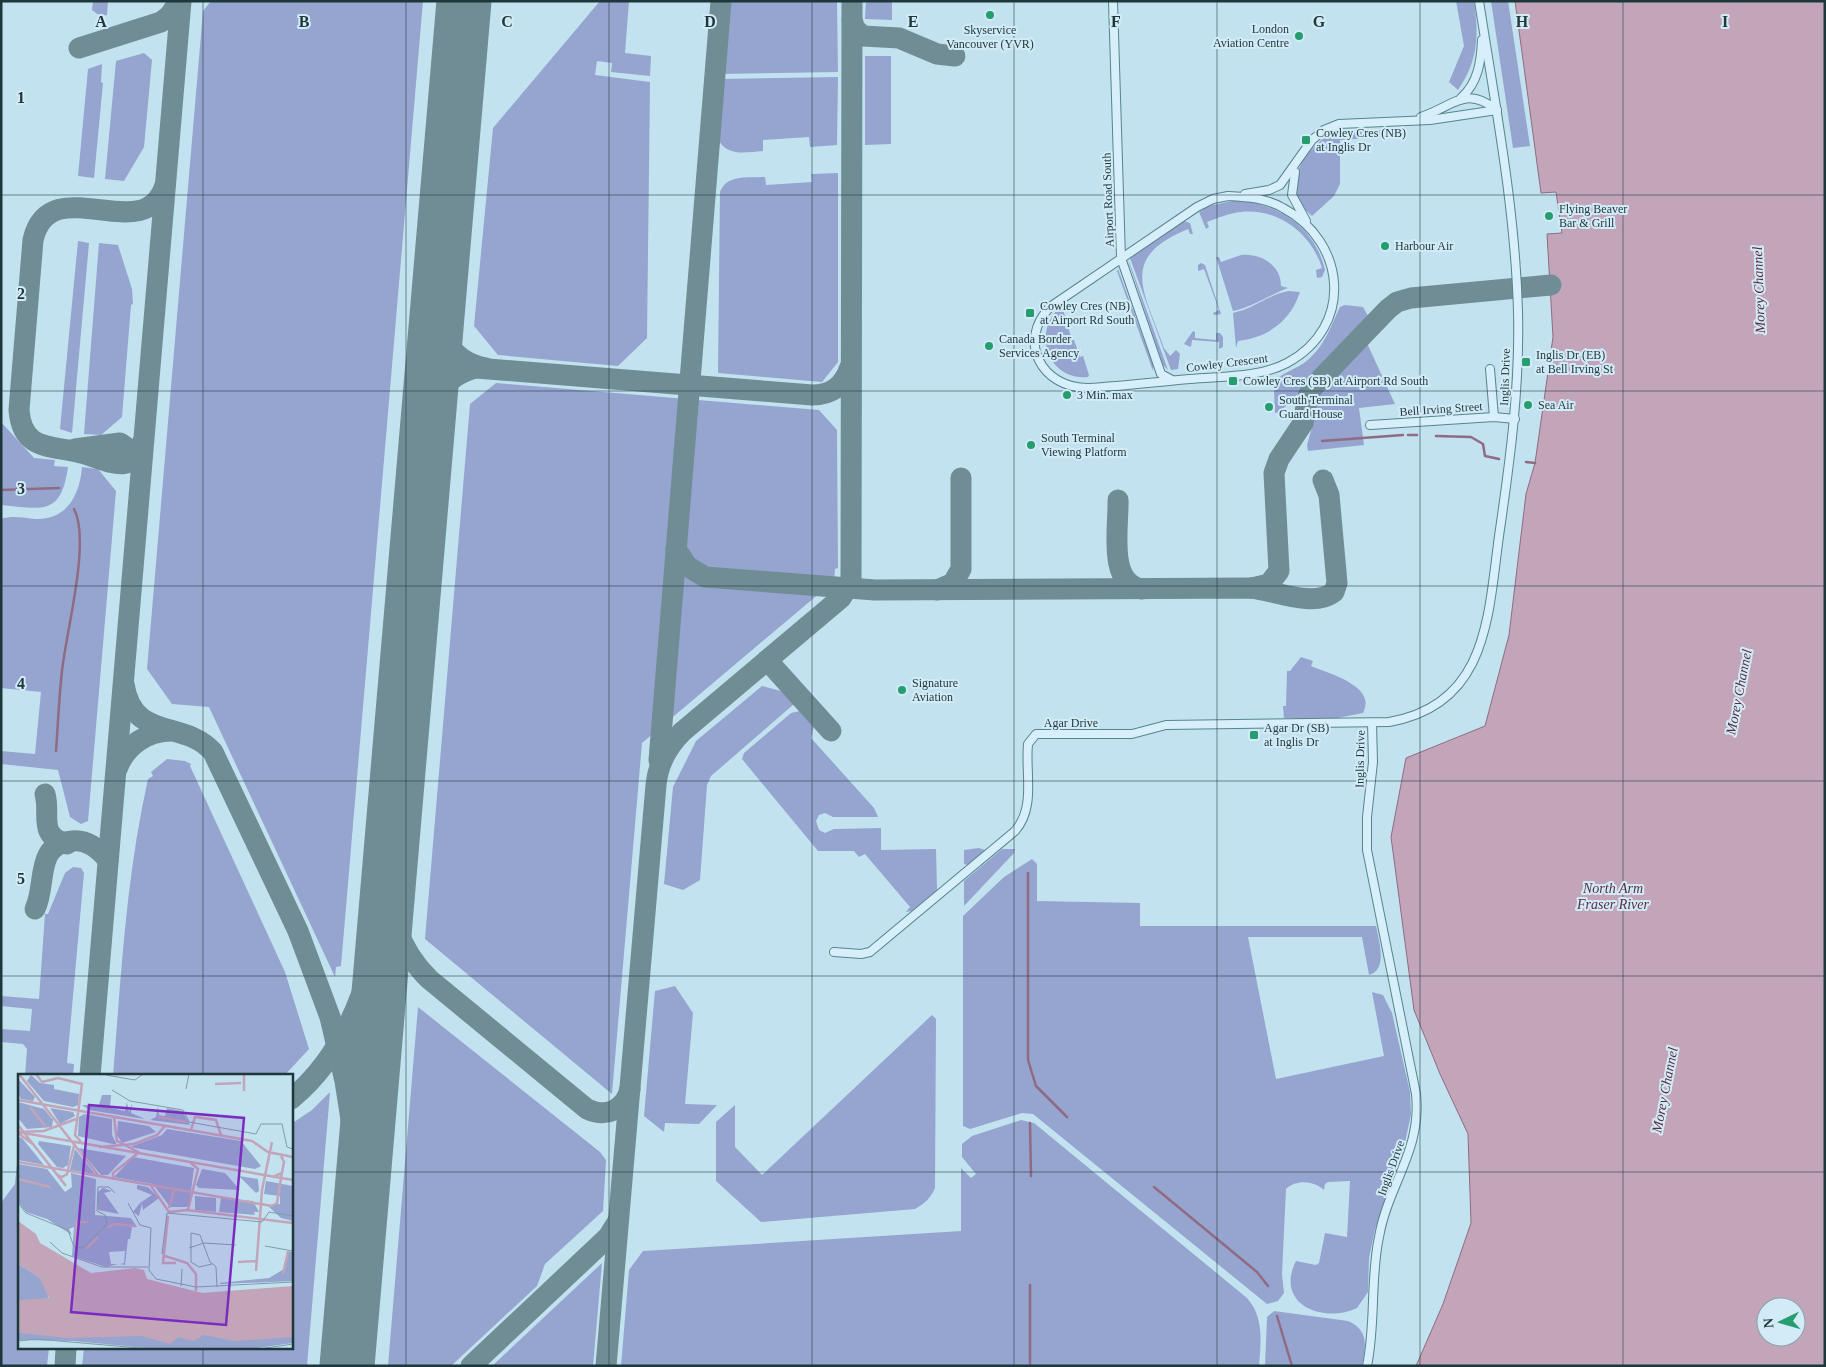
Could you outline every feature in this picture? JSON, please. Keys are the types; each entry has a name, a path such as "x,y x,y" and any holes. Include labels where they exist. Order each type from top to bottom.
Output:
{"street":[{"name":"Airport Road South","path":"1113,1 1121,258 1161,374 1168,380 1175,381"},
{"name":"Inglis Drive","path":"1367,1366 1379,1234 1409,1156 1416,1132 1417,1112 1416,1094 1367,850 1366,830 1373,762 1372,723 1407,718 1432,708 1459,684 1474,663 1487,618 1518,384 1518,311 1510,204 1479,1"},
{"path":"1412,120 1441,110 1467,93 1477,74 1482,47 1482,21"},
{"path":"1457,101 1468,97 1478,98 1497,110"},
{"path":"1228,196 1275,188 1285,182 1312,140 1333,127 1348,123 1412,120 1497,110"},
{"path":"1296,165 1292,183 1292,195 1297,208 1310,227"},
{"name":"Cowley Crescent","path":"1228,196 1272,203 1292,213 1310,227 1328,256 1334,283 1332,309 1314,340 1294,358 1274,369 1259,373 1074,388 1054,380 1041,362 1035,334 1037,324 1044,313 1058,300 1204,202 1228,196"},
{"path":"1490,369 1494,417"},
{"name":"Bell Irving Street","path":"1370,425 1494,417 1514,419"},
{"name":"Agar Drive","path":"834,952 860,954 870,952 1015,830 1022,822 1027,808 1028,744 1036,734 1139,734 1166,725 1372,723"}],"shaded area":[{"path":"93,1 108,1 107,15 100,16 92,10"},
{"path":"211,1 423,1 341,966 336,967 335,977 209,707 172,704 147,669 203,11"},
{"path":"600,1 629,1 625,53 651,56 650,76 611,72 612,63 597,61 595,75 650,82 647,338 618,366 498,355 474,326 493,128"},
{"path":"720,1 837,1 838,72 719,74"},
{"path":"866,1 892,1 892,20 865,19"},
{"path":"1456,1 1474,1 1476,26 1475,48 1470,69 1458,90 1449,82 1464,46"},
{"path":"1491,1 1508,1 1530,146 1513,148"},
{"path":"144,53 152,60 144,147 124,181 105,179 116,61"},
{"path":"865,56 891,56 891,144 865,145"},
{"path":"102,64 101,82 103,83 94,178 78,176 88,69"},
{"path":"838,77 837,145 810,147 809,137 763,140 763,151 739,152 728,149 719,141 719,79"},
{"path":"1337,130 1383,130 1383,137 1340,140 1340,184 1334,196 1312,216 1296,198 1295,185 1297,175 1306,156 1313,148"},
{"path":"838,173 838,362 822,382 718,373 720,192 723,186 728,182 745,177 765,177 766,185 812,182 811,174"},
{"path":"1237,200 1267,207 1293,220 1313,241 1325,270 1322,277 1317,278 1316,270 1322,268 1310,244 1291,225 1268,214 1255,212 1224,216 1207,222 1209,227 1206,229 1199,212 1208,206"},
{"path":"1184,221 1190,223 1193,234 1190,234 1188,229 1166,240 1152,252 1144,265 1142,278 1150,310 1164,348 1170,356 1176,350 1180,354 1178,369 1171,370 1130,258"},
{"path":"78,241 89,243 72,433 60,429"},
{"path":"99,243 118,245 132,289 133,304 131,305 122,417 101,435 84,434"},
{"path":"1241,255 1262,258 1274,266 1278,272 1281,286 1288,288 1247,307 1233,311 1216,257 1219,257 1221,262"},
{"path":"1128,260 1130,264 1168,370 1163,365"},
{"path":"1201,263 1205,265 1221,314 1214,315 1213,313 1219,310 1204,269 1198,271 1198,265"},
{"path":"1118,269 1153,365 1153,371 1117,271"},
{"path":"1288,291 1300,292 1296,303 1284,320 1268,332 1238,341 1236,348 1233,313"},
{"path":"1345,305 1363,307 1368,316 1366,323 1280,412 1275,413 1274,391 1277,379 1304,363 1317,351 1340,307"},
{"path":"1062,306 1072,340 1074,340 1080,357 1083,356 1088,377 1074,376 1062,371 1048,352 1046,340 1047,327 1053,316"},
{"path":"1193,331 1195,332 1195,338 1216,340 1216,333 1220,333 1223,337 1223,347 1219,349 1219,342 1192,340 1191,347 1184,344"},
{"path":"1366,341 1395,404 1359,408 1364,445 1308,451 1307,445 1313,424 1314,390"},
{"path":"496,383 819,410 837,430 838,568 835,569 834,581 642,743 612,1094 425,939 470,404"},
{"path":"1,422 34,458 55,460 54,466 68,467 65,483 55,502 39,508 1,505"},
{"path":"82,467 98,469 116,491 88,821 81,824 70,817 58,770 1,764 1,751 35,754 41,692 1,688 1,519 14,517 47,518 64,510 75,495"},
{"path":"1301,657 1313,661 1311,666 1349,682 1357,688 1363,695 1366,704 1363,713 1327,720 1284,718 1283,706 1286,706 1287,671 1290,671"},
{"path":"762,686 781,691 794,704 711,776 707,785 700,880 683,890 664,884 673,787 696,741"},
{"path":"800,711 814,726 811,738 874,808 878,817 833,817 825,813 819,815 816,821 819,830 825,833 834,829 881,828 881,850 936,849 937,890 912,911 906,912 910,907 865,854 859,857 854,851 818,851 742,759 744,753 791,713"},
{"path":"167,759 185,761 191,764 190,766 285,972 309,1049 286,1074 113,1074 129,890 148,779 153,776 151,772"},
{"path":"979,848 985,850 968,865 964,864 964,850"},
{"path":"1002,849 1015,849 1014,853 964,906 964,881"},
{"path":"1032,859 1037,864 1037,901 1140,903 1140,926 1376,926 1381,954 1380,961 1379,967 1369,975 1362,937 1248,937 1276,1079 1384,1056 1372,992 1383,995 1392,1013 1410,1092 1411,1114 1401,1162 1375,1229 1369,1258 1368,1292 1357,1308 1330,1314 1317,1312 1306,1307 1297,1299 1292,1289 1291,1276 1296,1261 1316,1265 1319,1263 1325,1233 1347,1237 1350,1181 1328,1182 1325,1184 1324,1190 1305,1182 1295,1184 1286,1189 1282,1274 1284,1293 1278,1301 1267,1304 1033,1114 1022,1113 970,1129 963,1126 963,916 1004,877"},
{"path":"73,867 81,868 84,873 67,1063 74,1064 73,1074 25,1074 27,1049 23,1044 1,1042 1,1029 30,1031 32,1009 1,1006 1,996 39,999 45,914 48,914 65,873"},
{"path":"675,986 693,1013 685,1104 717,1105 699,1124 665,1123 664,1132 644,1116 655,991"},
{"path":"418,1007 600,1152 606,1160 603,1211 545,1264 537,1286 451,1366 388,1366"},
{"path":"932,1015 936,1019 935,1188 929,1198 921,1205 915,1209 761,1222 716,1181 716,1122 735,1105 735,1147 762,1175"},
{"path":"330,1092 307,1366 82,1366 84,1350 292,1350 292,1123 312,1110"},
{"path":"1021,1120 1034,1123 1247,1298 1259,1322 1261,1339 1259,1366 621,1366 629,1270 643,1251 961,1231 961,1168 971,1178 976,1174 962,1157 962,1144 972,1136"},
{"path":"18,1152 18,1350 49,1350 47,1366 1,1366 1,1203 15,1184"},
{"path":"602,1263 593,1366 492,1366"},
{"path":"1274,1311 1348,1321 1355,1325 1360,1329 1364,1339 1362,1366 1265,1366 1267,1317"}],"water":[{"name":"North Arm Fraser River","path":"1515,1 1825,1 1825,1366 1416,1366 1443,1304 1471,1223 1468,1134 1440,1074 1414,1010 1391,837 1406,758 1485,726 1509,635 1526,494 1535,463 1553,337 1547,234 1562,233 1556,192 1541,193"}],"waterway":[{"path":"1322,441 1403,435"},
{"path":"1408,435 1417,435"},
{"path":"1436,436 1471,437 1483,444 1485,456 1499,459"},
{"path":"1526,462 1535,463"},
{"path":"1,490 59,488"},
{"path":"56,751 64,654 79,564 79,524 74,509"},
{"path":"1028,873 1028,1060 1036,1086 1067,1117"},
{"path":"1030,1123 1031,1176"},
{"path":"1154,1187 1257,1272 1268,1286"},
{"path":"1030,1285 1030,1366"},
{"path":"1277,1316 1292,1366"}],"taxiway":[{"path":"79,48 161,22 170,15 179,1"},
{"path":"90,1074 181,1"},
{"path":"659,760 721,1"},
{"path":"606,1366 656,785 661,763 672,744 682,732 841,598 851,582 852,1"},
{"path":"852,20 855,29 863,36 899,38 937,54 955,56"},
{"path":"143,441 139,453 133,460 117,464 81,453 40,444 32,440 26,433 21,423 19,410 33,240 43,219 58,210 77,208 119,212 138,211 154,203 165,185"},
{"path":"1252,588 1269,584 1279,571 1274,473 1279,459 1303,423 1308,396 1313,387 1388,309 1397,302 1411,298 1551,285"},
{"path":"439,293 441,319 447,341 461,358 486,368"},
{"path":"427,435 435,402 440,392 454,377 476,368 819,395 831,391 841,384 850,367"},
{"path":"75,449 120,443 136,454 141,467"},
{"path":"937,590 953,583 961,569 961,478"},
{"path":"676,549 687,566 705,577 875,590 1252,588 1305,599 1316,599 1326,597 1334,592 1337,583 1329,495 1323,480"},
{"path":"1118,500 1117,552 1119,565 1124,577 1131,585 1142,589"},
{"path":"767,660 831,731"},
{"path":"124,684 129,702 138,714 148,722 188,736 201,742 213,752 298,931 330,1017 345,1081 354,1139 357,1247"},
{"path":"117,769 126,753 138,741 154,734 172,731"},
{"path":"45,794 48,830 58,840 67,844"},
{"path":"35,909 47,858 52,850 60,844 72,841 87,843 101,852 108,860"},
{"path":"389,870 391,901 397,929 409,954 429,979 587,1109 601,1113 614,1110 624,1102 630,1089"},
{"path":"292,1098 311,1080 329,1058 356,1008 374,954 385,900"},
{"path":"471,1366 608,1237 618,1221"},
{"path":"65,1366 66,1350"}],"runway":[{"path":"347,1366 464,1"}],"place":[{"name":"Skyservice Vancouver (YVR)","path":"990,15"},
{"name":"London Aviation Centre","path":"1299,36"},
{"name":"Cowley Cres (NB) at Inglis Dr","path":"1306,140"},
{"name":"Flying Beaver Bar & Grill","path":"1549,216"},
{"name":"Harbour Air","path":"1385,246"},
{"name":"Cowley Cres (NB) at Airport Rd South","path":"1030,313"},
{"name":"Canada Border Services Agency","path":"989,346"},
{"name":"Inglis Dr (EB) at Bell Irving St","path":"1526,362"},
{"name":"Cowley Cres (SB) at Airport Rd South","path":"1233,381"},
{"name":"3 Min. max","path":"1067,395"},
{"name":"Sea Air","path":"1528,405"},
{"name":"South Terminal Guard House","path":"1269,407"},
{"name":"South Terminal Viewing Platform","path":"1031,445"},
{"name":"Signature Aviation","path":"902,690"},
{"name":"Agar Dr (SB) at Inglis Dr","path":"1254,735"}],"water label":[{"name":"Morey Channel","path":"1759,290"},
{"name":"Morey Channel","path":"1739,692"},
{"name":"Morey Channel","path":"1665,1090"}]}
